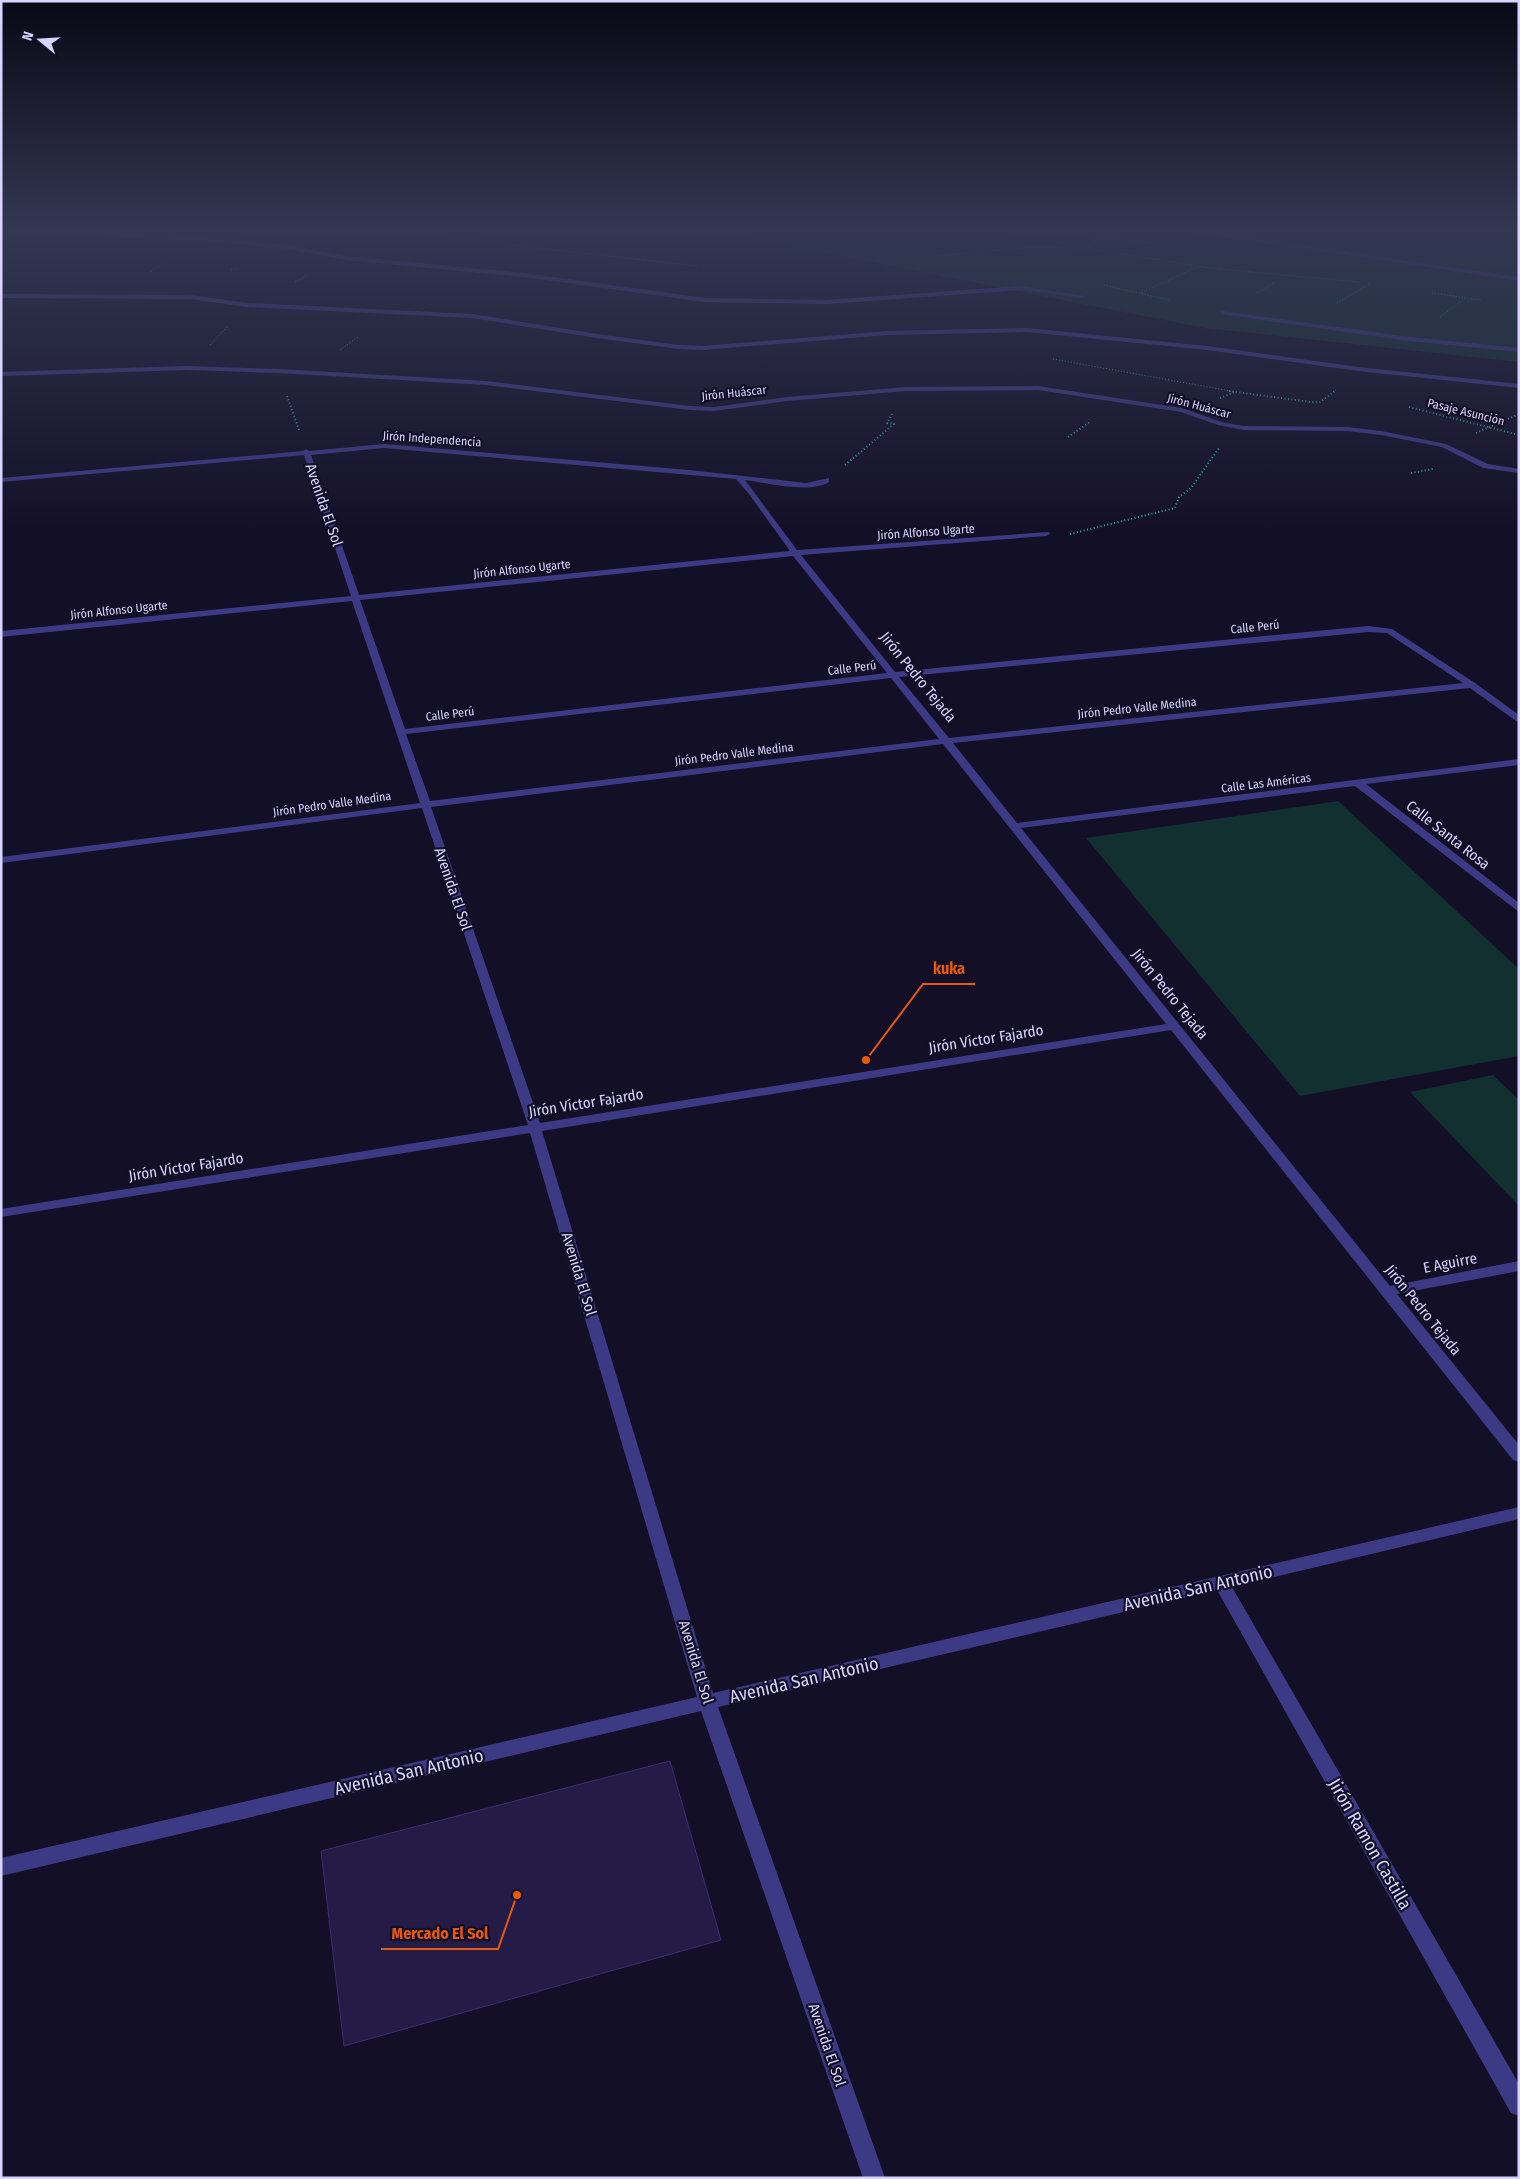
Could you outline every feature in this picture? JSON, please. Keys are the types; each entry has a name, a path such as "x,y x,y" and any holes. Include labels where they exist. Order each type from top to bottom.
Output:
{"street":[{"path":"571,331 687,348 783,343 888,333 941,331"},
{"path":"1034,331 1207,348 1358,369 1519,386"},
{"path":"1354,331 1519,350"},
{"name":"Jirón Huáscar","path":"1,374 186,368 279,371 486,383 690,408 714,409 850,392 926,388 1038,388 1182,410 1243,428 1348,429 1381,433 1444,444 1486,466 1519,471"},
{"name":"Jirón Independencia","path":"1,480 306,451 384,446 806,485 820,484 826,480"},
{"name":"Avenida El Sol","path":"306,451 424,805 535,1128 708,1702 874,2178"},
{"path":"739,478 752,492 795,552"},
{"name":"Jirón Alfonso Ugarte","path":"1,634 795,552 1046,534"},
{"name":"Jirón Pedro Tejada","path":"795,552 896,675 1519,1456"},
{"name":"Calle Perú","path":"400,732 896,675 1368,628 1389,631 1472,685 1519,720"},
{"name":"Jirón Pedro Valle Medina","path":"1,860 424,805 948,741 1472,685"},
{"name":"Calle Las Américas","path":"1016,826 1358,784 1519,762"},
{"name":"Calle Santa Rosa","path":"1358,784 1519,909"},
{"name":"Jirón Víctor Fajardo","path":"1,1213 1175,1026"},
{"name":"E Aguirre","path":"1387,1291 1519,1266"},
{"name":"Avenida San Antonio","path":"1,1867 1519,1513"},
{"name":"Jirón Ramon Castilla","path":"1221,1583 1519,2105"}],"path":[{"path":"186,368 222,331"},
{"path":"1409,338 1424,331"},
{"path":"1053,359 1282,399 1320,402 1330,396"},
{"name":"Avenida El Sol","path":"279,371 306,451"},
{"name":"Pasaje Asunción","path":"1409,407 1519,435"},
{"path":"1473,434 1519,414"},
{"path":"1046,534 1066,535 1175,508 1179,497 1191,488 1233,426"}],"green space":[{"path":"1230,331 1519,331 1519,362"},
{"path":"1338,801 1519,969 1519,1056 1300,1096 1086,838"},
{"path":"1493,1075 1519,1100 1519,1206 1410,1092"}],"building":[{"path":"670,1761 721,1940 344,2046 321,1851"}],"place":[{"name":"kuka","path":"866,1060"},
{"name":"Mercado El Sol","path":"517,1895"}]}
